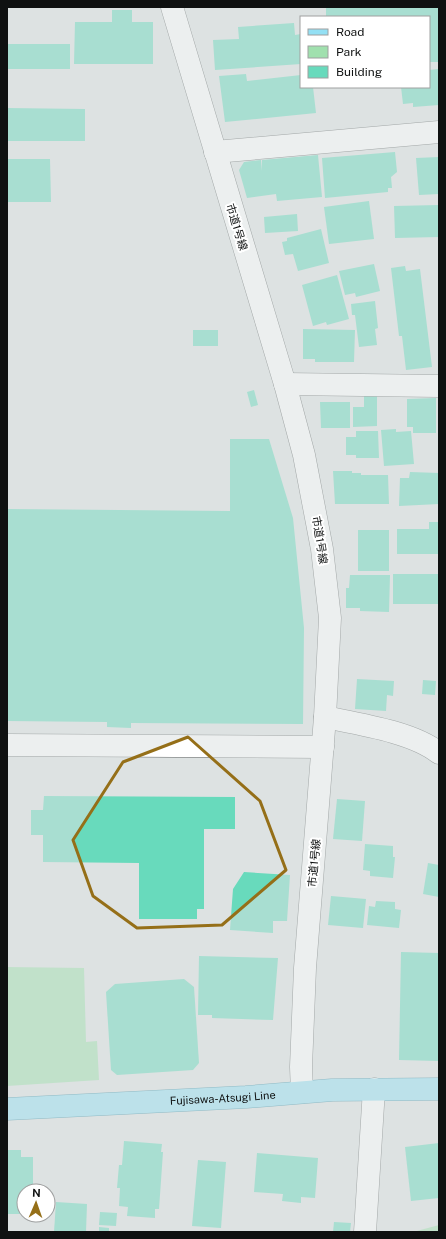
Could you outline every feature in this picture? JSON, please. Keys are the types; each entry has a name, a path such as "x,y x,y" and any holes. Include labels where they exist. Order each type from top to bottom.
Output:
{"main road":[{"name":"Fujisawa-Atsugi Line","path":"7,1109 246,1097 302,1092 374,1089 439,1089"}],"street":[{"name":"市道1号線","path":"172,7 284,384 305,462 323,556 330,618 323,748 305,968 301,1067 302,1092"},
{"path":"215,152 439,132"},
{"path":"284,384 439,386"},
{"path":"325,717 408,737 429,745 439,753"},
{"path":"7,745 323,748"},
{"path":"365,1232 374,1089"}],"highlighted area":[{"path":"188,737 260,801 286,870 222,925 137,928 93,896 73,840 123,762"}],"green space":[{"path":"7,967 84,968 86,1042 97,1041 99,1080 7,1086"},
{"path":"439,1225 439,1232 413,1232"}],"building":[{"path":"326,7 439,7 439,62 430,62 430,16 326,16"},
{"path":"112,10 132,10 132,22 153,22 153,64 74,64 75,22 112,22"},
{"path":"294,23 295,35 300,34 300,64 215,70 213,40 239,39 238,27"},
{"path":"7,44 70,44 70,69 7,69"},
{"path":"439,69 439,105 413,107 413,103 403,104 401,88 430,88 430,70"},
{"path":"246,74 247,81 300,75 300,88 313,88 316,113 225,122 219,76"},
{"path":"7,108 85,109 85,141 7,141"},
{"path":"395,152 397,172 391,177 392,188 388,188 388,192 325,198 322,158"},
{"path":"318,155 322,197 277,201 276,194 247,198 239,170 244,162 261,160 262,171 262,160"},
{"path":"439,157 439,194 419,195 416,158"},
{"path":"7,159 50,159 51,202 7,202"},
{"path":"369,201 374,239 329,244 324,207"},
{"path":"439,205 439,237 395,238 394,206"},
{"path":"297,214 298,231 265,233 264,217"},
{"path":"321,229 329,263 298,271 293,254 285,255 282,242 287,241 287,238"},
{"path":"374,264 380,291 356,297 355,293 345,295 339,271"},
{"path":"405,266 406,271 420,269 432,367 406,370 402,336 399,336 391,268"},
{"path":"337,275 349,319 327,325 326,322 313,326 302,285"},
{"path":"375,301 378,328 375,329 377,345 359,347 355,315 352,315 351,304"},
{"path":"303,329 355,330 354,362 315,362 315,359 303,359"},
{"path":"193,330 218,330 218,346 193,346"},
{"path":"254,390 258,405 251,407 247,392"},
{"path":"364,396 377,396 377,426 353,427 353,407 364,407"},
{"path":"436,398 436,433 413,433 413,427 407,427 407,399"},
{"path":"320,402 350,402 350,428 321,428"},
{"path":"396,429 396,432 411,431 414,464 384,466 381,430"},
{"path":"356,431 378,431 379,458 356,458 356,455 346,455 346,437 356,437"},
{"path":"230,439 269,439 293,518 304,628 303,724 131,723 131,728 107,727 107,722 7,721 7,509 230,511"},
{"path":"333,471 352,471 352,473 361,473 361,475 388,475 389,504 335,504"},
{"path":"410,472 439,473 439,504 399,506 400,478 409,478"},
{"path":"429,522 439,522 439,554 397,554 397,529 429,529"},
{"path":"358,530 389,530 389,571 358,571"},
{"path":"393,574 439,574 439,604 393,604"},
{"path":"350,575 390,575 389,612 360,611 360,608 346,608 346,588 349,588"},
{"path":"357,679 394,681 393,696 387,695 386,711 355,709"},
{"path":"423,680 436,681 435,695 422,694"},
{"path":"44,796 235,797 235,829 204,829 204,909 197,909 197,919 139,919 139,863 43,862 43,835 31,835 31,810 43,810"},
{"path":"337,799 365,801 362,841 333,839"},
{"path":"365,844 393,846 393,857 395,857 393,878 370,876 370,871 363,870"},
{"path":"428,863 439,865 439,897 423,894"},
{"path":"244,872 290,875 287,921 273,921 273,933 230,930 233,889"},
{"path":"331,896 366,899 363,928 328,925"},
{"path":"376,901 395,902 395,909 401,910 399,928 367,925 369,906 375,907"},
{"path":"401,952 439,953 439,1061 399,1060"},
{"path":"199,956 278,958 273,1020 212,1018 212,1015 198,1015"},
{"path":"184,979 194,987 199,1063 193,1070 117,1075 111,1070 106,992 115,984"},
{"path":"124,1141 162,1144 161,1152 163,1152 159,1209 155,1209 155,1218 127,1216 128,1207 119,1206 120,1188 117,1188 119,1165 122,1165"},
{"path":"439,1143 439,1198 411,1201 405,1147"},
{"path":"7,1150 21,1150 21,1157 33,1157 33,1183 16,1183 16,1214 7,1214"},
{"path":"257,1153 318,1158 315,1198 301,1197 301,1203 282,1201 283,1194 254,1192"},
{"path":"198,1160 226,1162 221,1228 192,1226"},
{"path":"56,1202 87,1204 86,1232 54,1232 55,1223 56,1223"},
{"path":"100,1212 117,1213 116,1226 99,1225"},
{"path":"334,1222 351,1223 350,1232 333,1232"},
{"path":"99,1227 109,1228 109,1232 99,1232"}]}
